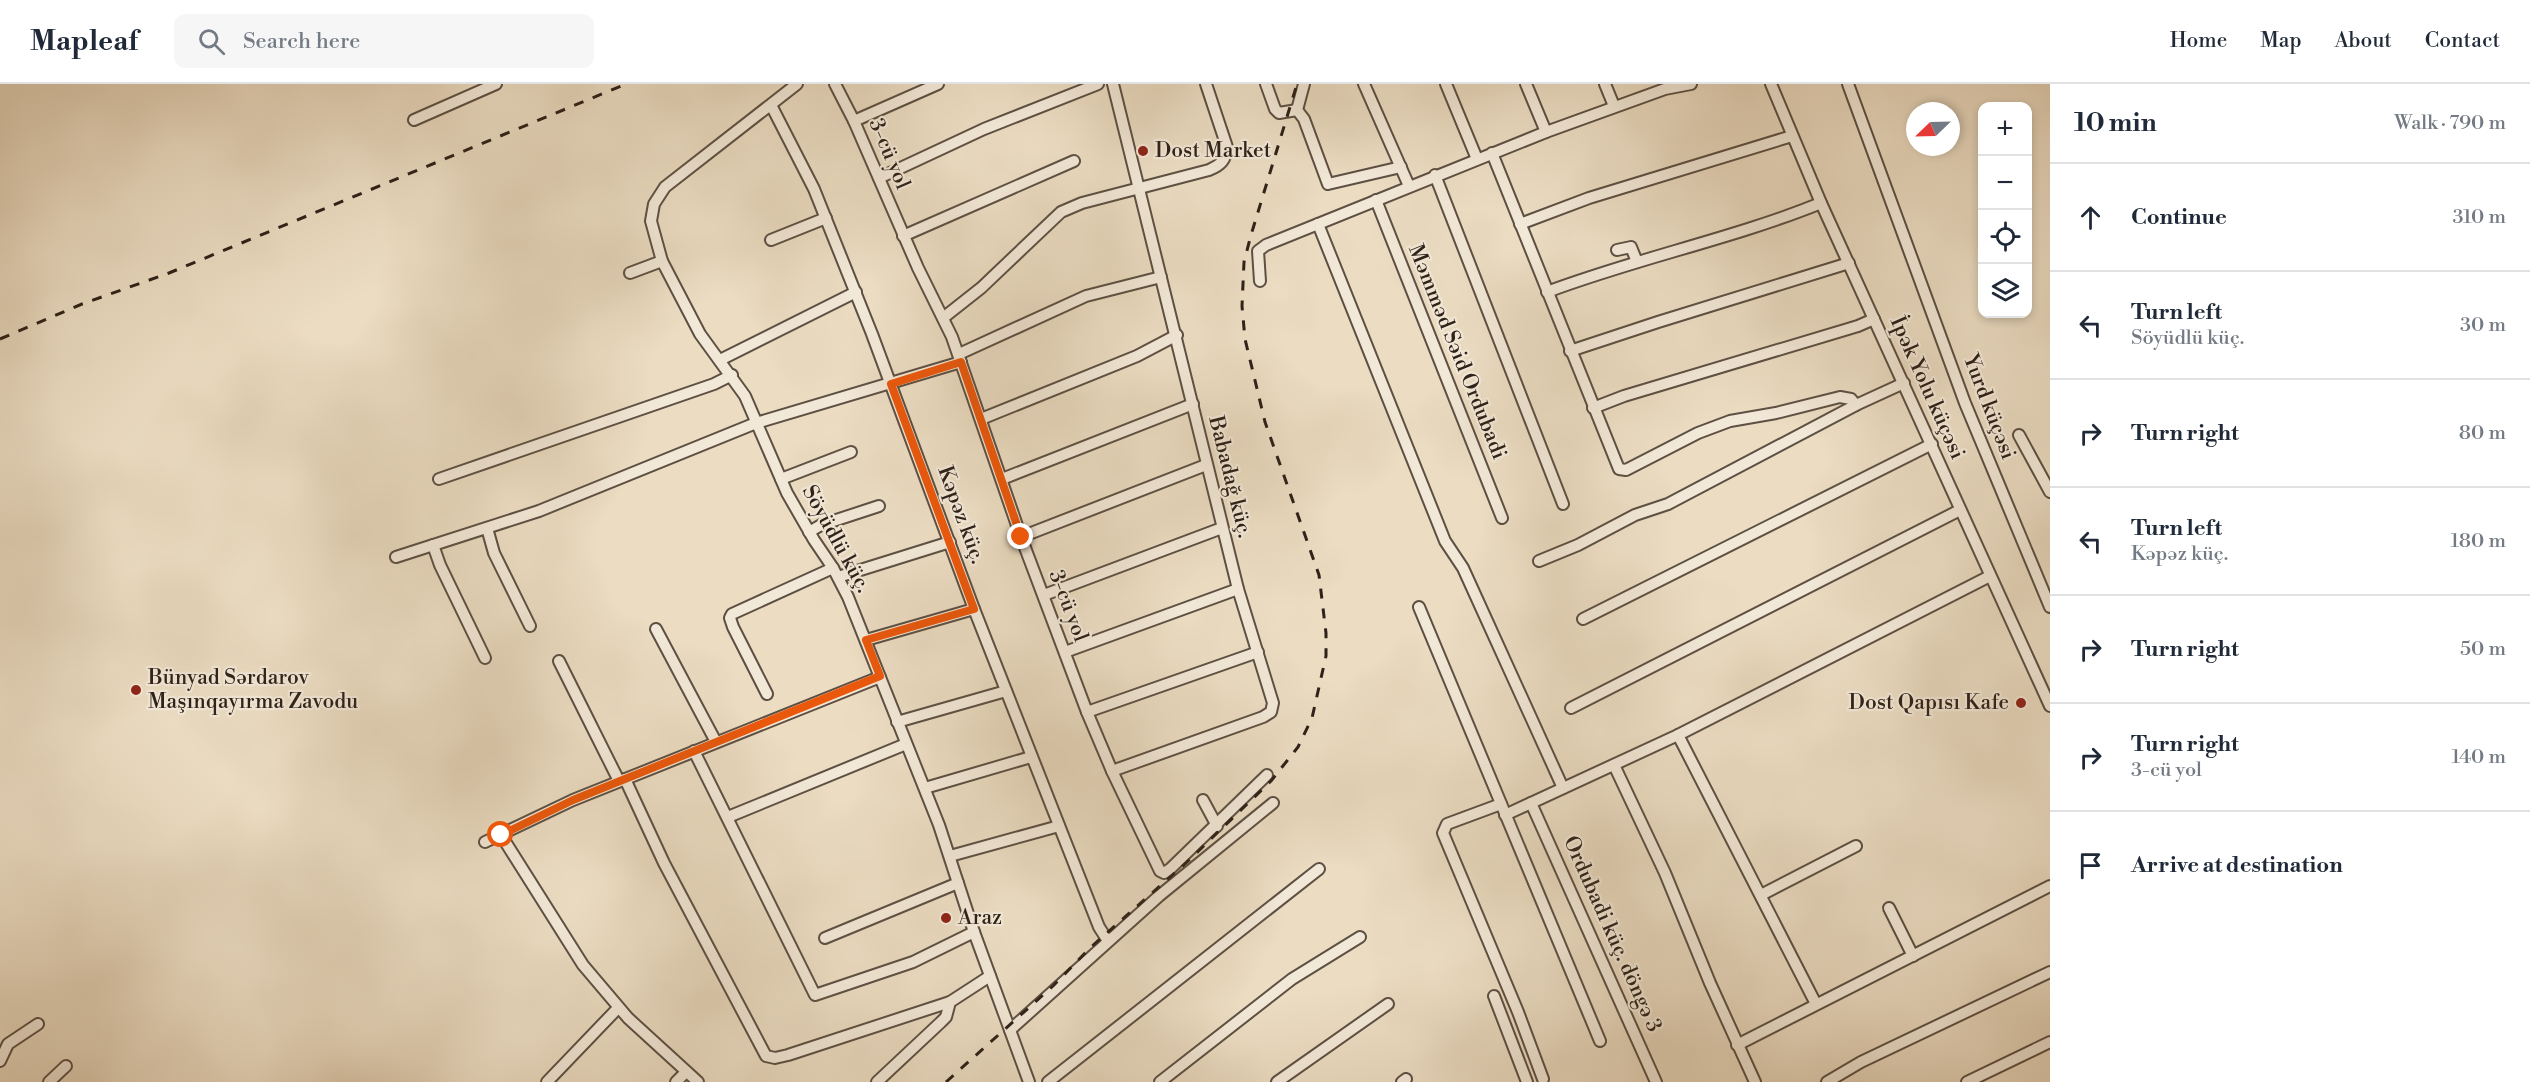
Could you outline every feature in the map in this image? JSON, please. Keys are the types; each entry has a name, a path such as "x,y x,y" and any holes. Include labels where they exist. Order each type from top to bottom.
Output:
{"street":[{"path":"414,120 496,84"},
{"name":"Söyüdlü küç.","path":"797,84 665,187 654,204 651,221 662,261 685,308 745,396 781,479 809,532 836,572 866,640 925,788 974,932 1029,1082"},
{"name":"3-cü yol","path":"835,84 854,121 903,236 960,358 1021,537 1087,712 1112,771 1161,872 1170,869 1267,776"},
{"path":"854,121 939,84"},
{"path":"879,178 1004,121 1098,84"},
{"name":"Babadağ küç.","path":"1112,771 1263,717 1271,712 1273,702 1238,589 1222,528 1177,335 1113,84"},
{"path":"943,318 981,288 1061,212 1082,203 1209,170 1222,162 1226,156 1227,147 1206,84"},
{"path":"1266,84 1275,109 1279,113 1297,110"},
{"path":"1297,110 1304,84"},
{"path":"1364,84 1409,186"},
{"path":"1446,84 1477,159"},
{"path":"1526,84 1546,132"},
{"path":"1605,84 1614,106"},
{"path":"1260,281 1258,251 1261,248 1435,175 1614,106 1665,89 1691,84"},
{"name":"İpək Yolu küçəsi","path":"1771,84 1821,203 1850,262 1874,320 2049,704"},
{"name":"Yurd küçəsi","path":"1848,84 1965,403 2050,607"},
{"name":"Kəpəz küç.","path":"771,105 826,218 856,292 1031,757 1099,927 1108,940"},
{"path":"1297,110 1304,119 1328,184 1401,167"},
{"path":"1520,224 1589,198 1792,136"},
{"path":"1492,153 1617,467 1622,471 1698,433 1730,422 1840,397 1851,399 1856,405"},
{"path":"903,236 1074,161"},
{"path":"1435,175 1563,504"},
{"name":"Məmməd Səid Ordubadi","path":"1376,200 1502,518"},
{"path":"1546,292 1637,262 1721,238 1821,203"},
{"path":"771,240 826,218"},
{"path":"1317,224 1444,541 1463,568 1563,788"},
{"path":"1617,250 1631,247 1637,262"},
{"path":"630,273 662,261"},
{"path":"1570,351 1850,262"},
{"path":"396,557 539,511 756,423 891,384 960,358 1086,296 1161,277"},
{"path":"720,360 856,292"},
{"path":"1593,408 1624,396 1874,320"},
{"path":"981,419 1137,356 1177,335"},
{"path":"439,479 714,384 732,375"},
{"path":"1539,561 1578,545 1635,515 1668,504 1856,405 1904,383"},
{"path":"1002,479 1193,404"},
{"path":"2019,435 2048,485"},
{"path":"1583,619 1932,444"},
{"path":"781,479 851,452"},
{"path":"1021,537 1206,465"},
{"path":"809,532 821,525 879,506"},
{"path":"1571,708 1960,510"},
{"path":"487,528 494,553 530,626"},
{"path":"1044,595 1222,528"},
{"path":"766,694 733,627 730,618 732,614 836,572 950,542"},
{"path":"433,545 440,565 484,657"},
{"path":"1543,1079 1518,1012 1443,833 1446,824 1531,803 1678,735 1990,576"},
{"path":"1065,652 1238,589"},
{"path":"1419,607 1599,1041"},
{"path":"866,640 974,609"},
{"path":"657,629 716,742"},
{"path":"1087,712 1258,652"},
{"path":"559,661 766,1056 775,1058 950,1002 990,976"},
{"path":"485,842 573,800 880,676"},
{"path":"897,722 1006,690"},
{"path":"1678,735 1816,1004"},
{"path":"728,817 906,744"},
{"path":"694,751 815,995 818,996 912,962 974,932"},
{"path":"925,788 1031,757"},
{"path":"1614,765 1669,883 1737,1045 1755,1082"},
{"path":"1203,800 1216,826"},
{"path":"1010,1029 1108,940 1273,803"},
{"name":"Ordubadi küç. döngə 3","path":"1531,803 1656,1082"},
{"path":"950,856 1059,826"},
{"path":"501,835 583,965 618,1008 698,1082"},
{"path":"1761,895 1856,846"},
{"path":"1048,1082 1319,869"},
{"path":"825,938 958,883"},
{"path":"1737,1045 2050,886"},
{"path":"1889,908 1913,956"},
{"path":"1160,1082 1292,979 1360,937"},
{"path":"1827,1082 1861,1062 2050,972"},
{"path":"1494,996 1522,1080"},
{"path":"877,1082 941,1023 946,1017 950,1002"},
{"path":"1276,1082 1388,1004"},
{"path":"547,1082 618,1008"},
{"path":"0,1061 8,1044 38,1024"},
{"path":"1967,1082 2050,1042"},
{"path":"49,1082 66,1066"},
{"path":"676,1082 686,1072"}],"railway":[{"path":"0,339 82,304 169,273 626,84"},
{"path":"946,1082 1053,986 1091,947 1187,862 1271,781 1298,747 1312,718 1326,656 1326,633 1319,575 1265,422 1245,339 1242,306 1244,262 1297,84"}],"place":[{"name":"Dost Market","path":"1143,151"},
{"name":"Bünyad Sərdarov Maşınqayırma Zavodu","path":"136,690"},
{"name":"Dost Qapısı Kafe","path":"2021,703"},
{"name":"Araz","path":"946,918"}],"route":[{"path":"501,835 573,800 880,676 866,640 974,609 891,384 961,362 1021,537"}]}
